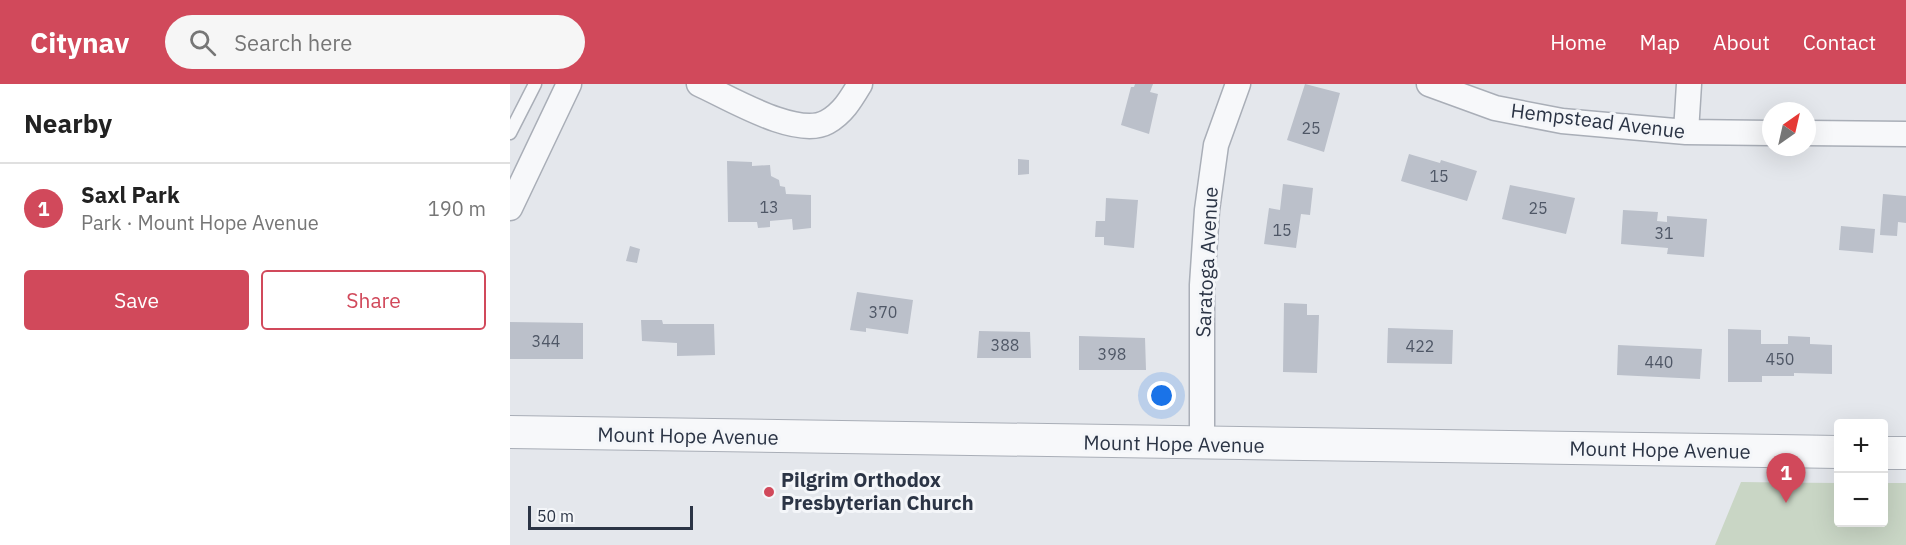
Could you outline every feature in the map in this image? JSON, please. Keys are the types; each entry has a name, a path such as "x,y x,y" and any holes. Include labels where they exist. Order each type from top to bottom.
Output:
{"street":[{"path":"510,208 569,84"},
{"path":"699,84 785,123 806,127 825,124 845,108 860,84"},
{"name":"Saratoga Avenue","path":"1202,445 1202,285 1208,210 1216,145 1238,84"},
{"name":"Hempstead Avenue","path":"1429,84 1495,108 1551,119 1686,132 1762,133"},
{"path":"1686,132 1689,84"},
{"path":"1816,133 1906,134"},
{"name":"Mount Hope Avenue","path":"510,432 1202,445 1834,452"},
{"path":"1888,453 1906,453"}],"lane":[{"path":"510,133 535,84"}],"green space":[{"path":"1741,482 1834,483 1834,527 1888,527 1888,483 1906,483 1906,545 1715,545"}],"building":[{"path":"1135,84 1153,84 1150,92 1158,94 1149,134 1121,125 1131,87"},
{"path":"1305,84 1340,93 1324,152 1287,140"},
{"path":"1409,154 1440,163 1441,160 1477,171 1467,201 1401,181"},
{"path":"1018,159 1029,160 1029,174 1018,175"},
{"path":"727,161 752,162 752,166 770,165 771,176 779,180 780,186 785,187 786,194 811,195 811,228 793,230 792,219 770,221 770,227 758,228 757,222 728,222"},
{"path":"1283,184 1313,188 1310,215 1301,214 1296,248 1264,244 1269,208 1280,210"},
{"path":"1510,185 1575,198 1566,234 1502,219"},
{"path":"1883,194 1906,196 1906,223 1898,222 1897,236 1880,235"},
{"path":"1106,198 1138,200 1134,248 1104,245 1104,237 1095,237 1096,221 1105,221"},
{"path":"1623,210 1658,212 1657,221 1667,222 1667,216 1707,219 1704,257 1667,254 1668,248 1621,244"},
{"path":"1841,226 1875,229 1873,253 1839,250"},
{"path":"630,246 640,249 637,263 626,261"},
{"path":"857,292 913,300 908,334 866,328 866,332 850,330"},
{"path":"1284,303 1307,304 1307,315 1319,315 1317,373 1283,372"},
{"path":"641,320 662,320 663,324 714,324 715,355 677,356 677,343 642,341"},
{"path":"510,322 583,323 583,359 510,359"},
{"path":"1388,328 1453,330 1452,364 1387,363"},
{"path":"1728,329 1761,330 1761,344 1788,344 1788,336 1810,337 1810,344 1832,345 1832,374 1794,373 1794,376 1762,376 1762,382 1728,382"},
{"path":"979,331 1030,332 1031,358 977,358"},
{"path":"1079,336 1145,338 1146,370 1079,370"},
{"path":"1618,345 1702,349 1700,379 1617,375"}],"place":[{"name":"Pilgrim Orthodox Presbyterian Church","path":"769,492"},
{"name":"Saxl Park","path":"1786,503"}]}
